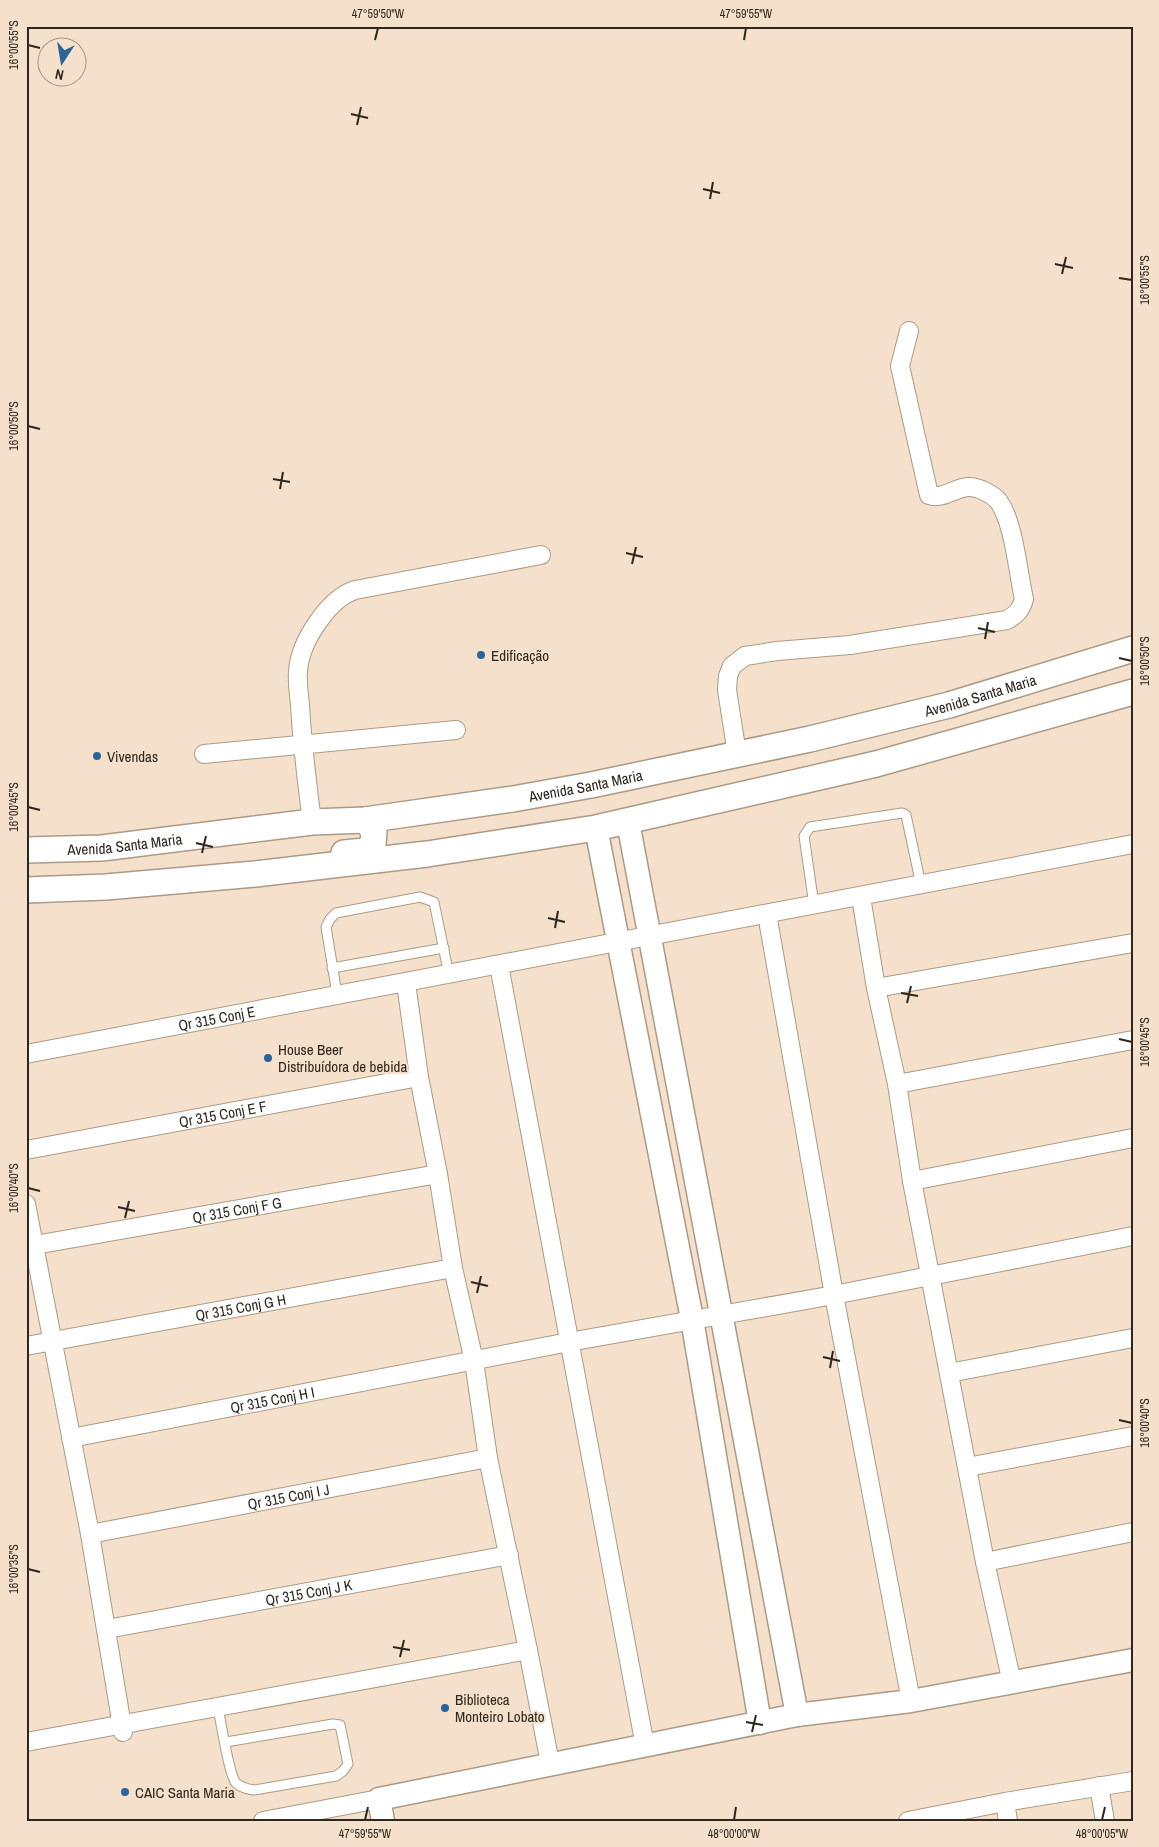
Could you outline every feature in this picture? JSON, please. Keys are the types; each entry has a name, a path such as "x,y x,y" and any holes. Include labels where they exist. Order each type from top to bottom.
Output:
{"main road":[{"name":"Avenida Santa Maria","path":"26,850 102,848 312,822 364,820 513,799 810,739 949,704 1133,649"},
{"path":"26,890 106,887 255,874 427,854 596,828 876,764 1133,692"},
{"path":"876,764 863,758 859,747 862,740 870,734 929,718 949,704"},
{"path":"723,798 745,786 816,768 821,761 823,752 819,745 810,739"},
{"path":"427,854 412,839 418,824 487,814 513,799"},
{"path":"255,874 299,857 365,851 370,848 375,838 370,824 364,820"}],"street":[{"path":"737,754 727,690 728,676 732,666 745,656 777,651 850,645 1007,620 1016,615 1022,608 1024,599 1007,517 998,500 984,491 969,487 936,497 929,495 926,491 920,453 900,366 908,331"},
{"path":"312,822 302,745 298,671 301,658 320,620 343,594 541,556"},
{"path":"204,754 456,730"},
{"path":"628,822 648,936 797,1715"},
{"path":"596,828 692,1319 760,1723"},
{"name":"Qr 315 Conj E","path":"26,1054 337,994 499,966 1133,844"},
{"path":"861,897 876,988 896,1084 912,1181 985,1562 1012,1683"},
{"path":"767,914 834,1295 911,1701"},
{"path":"876,988 1133,943"},
{"path":"499,966 645,1746"},
{"path":"406,983 453,1268 474,1361 488,1458 550,1763"},
{"path":"896,1084 1133,1040"},
{"name":"Qr 315 Conj E F","path":"26,1150 420,1077"},
{"path":"912,1181 1133,1138"},
{"name":"Qr 315 Conj F G","path":"35,1245 438,1174"},
{"path":"26,1204 90,1534 123,1729"},
{"name":"Qr 315 Conj H I","path":"70,1438 569,1342 834,1295 1133,1236"},
{"name":"Qr 315 Conj G H","path":"26,1346 453,1268"},
{"path":"949,1373 1133,1338"},
{"path":"967,1467 1133,1436"},
{"name":"Qr 315 Conj I J","path":"90,1534 488,1458"},
{"path":"985,1562 1133,1532"},
{"name":"Qr 315 Conj J K","path":"107,1629 509,1555"},
{"path":"27,1741 123,1729 218,1708 528,1650"},
{"path":"263,1821 381,1810 550,1763 797,1715 911,1701 1133,1660"},
{"path":"908,1821 1005,1802 1133,1781"},
{"path":"1099,1786 1105,1821"},
{"path":"1005,1802 1008,1821"}],"lane":[{"path":"814,905 804,836 810,827 902,813 906,815 921,885"},
{"path":"337,994 326,927 336,913 420,897 434,902 449,974"},
{"path":"332,968 444,948"},
{"path":"218,1708 230,1771 235,1782 244,1789 254,1790 336,1776 344,1772 348,1764 340,1726 333,1724 226,1742"}],"place":[{"name":"Edificação","path":"481,655"},
{"name":"Vivendas","path":"97,756"},
{"name":"House Beer Distribuídora de bebida","path":"268,1058"},
{"name":"Biblioteca Monteiro Lobato","path":"445,1708"},
{"name":"CAIC Santa Maria","path":"125,1792"}]}
